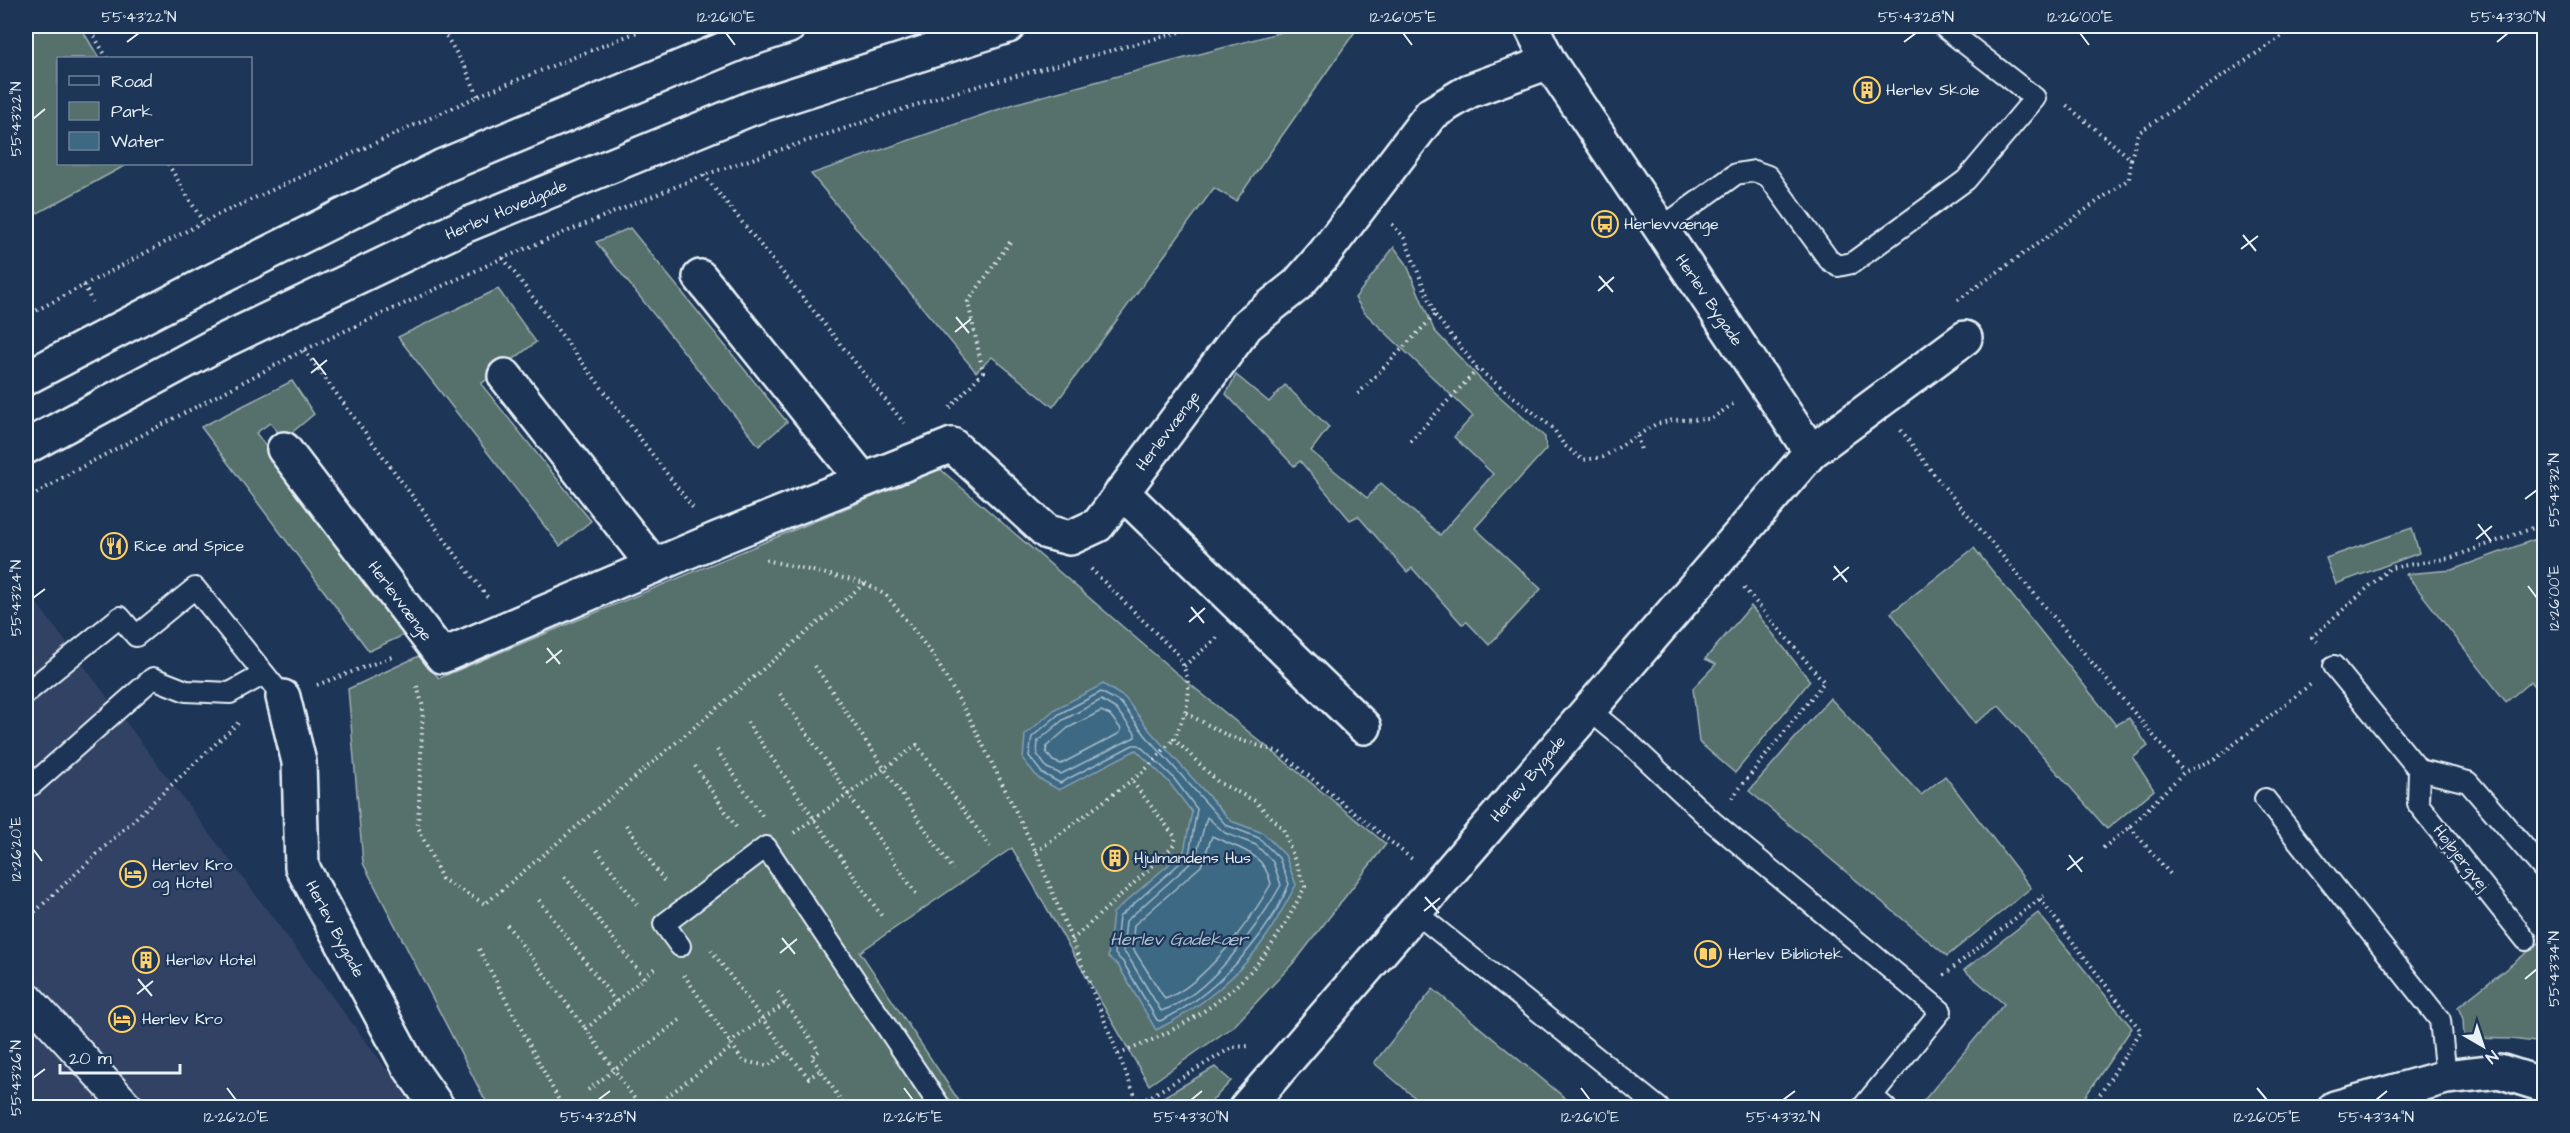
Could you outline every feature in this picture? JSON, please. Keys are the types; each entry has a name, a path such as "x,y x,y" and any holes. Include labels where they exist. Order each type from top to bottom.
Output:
{"street":[{"path":"26,378 204,285 443,166 741,42 789,26"},
{"name":"Herlev Hovedgade","path":"26,447 223,340 464,226 752,108 1008,26"},
{"name":"Herlev Bygade","path":"1531,26 1549,62 1811,452"},
{"name":"Herlevvænge","path":"285,449 442,656 726,535 952,444 1047,532 1070,538 1098,525 1247,325 1297,285 1431,114 1470,91 1549,62"},
{"path":"700,277 863,480"},
{"name":"Herlev Bygade","path":"1246,1107 1811,452 1965,338"},
{"path":"505,376 654,566"},
{"path":"1122,492 1364,727"},
{"name":"Herlev Bygade","path":"273,686 299,762 302,867 408,1065 438,1107"},
{"path":"26,996 129,1107"},
{"path":"2335,1107 2446,1077 2499,1071 2544,1085"}],"lane":[{"path":"1660,228 1736,174 1754,171 1768,176 1829,260 1838,266 1852,263 1966,180 2035,98 1944,27"},
{"path":"26,693 120,617 136,636 195,588 273,686 230,693 186,691 153,678 32,785 26,777"},
{"path":"2334,666 2419,770 2468,782 2544,870"},
{"path":"1588,709 1629,743 1713,822 1941,1011 1874,1104"},
{"name":"Højbjergvej","path":"2419,770 2418,804 2526,940"},
{"path":"2265,799 2440,1020 2446,1077"},
{"path":"675,950 664,924 768,850 941,1107"},
{"path":"1415,912 1659,1107"}],"path":[{"path":"88,26 106,57"},
{"path":"440,26 465,67 478,96"},
{"path":"26,316 203,222 478,96 652,26"},
{"path":"26,500 72,472 304,350 503,258 704,175 949,94 1202,26"},
{"path":"1882,33 1892,26"},
{"path":"1965,338 1943,311 2129,179 2138,133 2297,26"},
{"path":"2035,98 2065,104 2132,159"},
{"path":"169,165 203,222"},
{"path":"704,175 928,454"},
{"path":"1366,198 1404,237 1435,315 1478,369 1553,428 1564,445 1583,460 1603,457 1656,424 1673,420 1711,419 1765,384"},
{"path":"944,415 983,372 968,302 1010,242"},
{"path":"503,258 726,535 772,563 865,583 887,596 933,655 970,719 1036,852 1140,1105"},
{"path":"1358,394 1435,315"},
{"path":"304,350 510,627"},
{"path":"1410,441 1478,369"},
{"path":"1879,401 1936,477 2184,772"},
{"path":"1637,436 1641,450"},
{"path":"1036,852 1144,771 1174,739 1186,713 1190,684 1177,654 1080,558 1070,538"},
{"path":"1713,822 1824,682 1719,558"},
{"path":"417,685 423,707 418,827 442,879 485,904 865,583"},
{"path":"1184,666 1245,612"},
{"path":"26,920 244,718 273,686 432,642"},
{"path":"815,666 953,870"},
{"path":"780,694 917,895"},
{"path":"1186,713 1230,737 1279,752 1440,882"},
{"path":"747,722 883,918"},
{"path":"1119,1054 1164,1036 1212,1007 1249,974 1270,946 1305,887 1283,829 1255,801 1218,782 1174,739"},
{"path":"768,850 917,745 990,847"},
{"path":"717,750 768,850"},
{"path":"695,766 768,850"},
{"path":"1072,940 1159,860 1173,846 1176,838 1131,780"},
{"path":"626,825 683,909"},
{"path":"2103,849 2130,827 2171,875"},
{"path":"597,850 656,930 664,924"},
{"path":"565,877 645,978"},
{"path":"1920,994 2046,894"},
{"path":"2040,899 2141,1031 2091,1107"},
{"path":"539,900 616,1002"},
{"path":"507,925 586,1029 641,1107"},
{"path":"586,1029 690,938 705,955 711,950 809,1078 821,1070"},
{"path":"479,949 563,1107"},
{"path":"675,950 742,1061 768,1066 787,1052"},
{"path":"778,992 819,1051 811,1057 846,1107"},
{"path":"652,1107 786,1003"},
{"path":"588,1090 680,1020"},
{"path":"1131,1107 1140,1105 1233,1047 1303,1041"}],"shaded area":[{"path":"26,589 415,1107 26,1107"}],"green space":[{"path":"26,26 80,26 98,57 57,57 57,165 126,165 36,214 26,194"},
{"path":"1304,26 1359,26 1236,201 1214,188 1053,407 992,357 976,372 811,174 1017,103"},
{"path":"630,228 787,422 759,446 596,242"},
{"path":"1394,247 1406,263 1434,330 1479,378 1545,437 1546,449 1475,528 1541,589 1489,645 1467,622 1462,624 1412,568 1407,572 1358,516 1350,520 1300,461 1294,466 1226,394 1236,375 1269,402 1285,385 1329,427 1311,451 1367,498 1381,483 1440,535 1493,474 1454,437 1473,416 1364,312 1355,298"},
{"path":"498,289 536,342 481,384 591,521 560,546 398,337"},
{"path":"292,381 314,414 284,439 270,423 256,433 404,635 369,651 201,427"},
{"path":"940,469 1174,671 1386,844 1297,959 1235,1025 1149,1085 1012,848 860,952 963,1107 492,1107 484,1098 363,863 348,689 419,656 439,678"},
{"path":"2412,528 2419,553 2336,584 2326,558"},
{"path":"2544,536 2544,698 2531,681 2506,702 2406,574 2452,570"},
{"path":"1974,548 2116,725 2129,718 2148,746 2133,758 2154,790 2107,829 1999,706 1975,723 1891,613"},
{"path":"1751,606 1810,681 1735,773 1699,742 1693,688 1716,664 1705,659"},
{"path":"1830,698 1921,795 1945,776 2031,888 1947,956 1749,791"},
{"path":"2038,913 2132,1028 2078,1107 1923,1107 1920,1105 2004,1004 1964,970"},
{"path":"2544,939 2544,1043 2511,1039 2464,1038 2463,1019 2458,1007"},
{"path":"1433,989 1576,1107 1426,1107 1374,1063"},
{"path":"1215,1067 1231,1081 1206,1107 1146,1107"}],"water":[{"name":"Herlev Gadekær","path":"1103,684 1125,698 1151,732 1231,821 1263,833 1285,855 1296,885 1268,934 1232,977 1188,1012 1156,1030 1118,965 1108,957 1113,913 1184,851 1192,812 1168,781 1136,750 1059,790 1038,778 1023,759 1025,735 1055,709"}],"place":[{"name":"Herlev Skole","path":"1867,90"},
{"name":"Herlevvænge","path":"1605,224"},
{"name":"Rice and Spice","path":"114,546"},
{"name":"Hjulmandens Hus","path":"1115,858"},
{"name":"Herlev Kro og Hotel","path":"133,874"},
{"name":"Herlev Bibliotek","path":"1708,954"},
{"name":"Herløv Hotel","path":"146,960"},
{"name":"Herlev Kro","path":"122,1019"}]}
